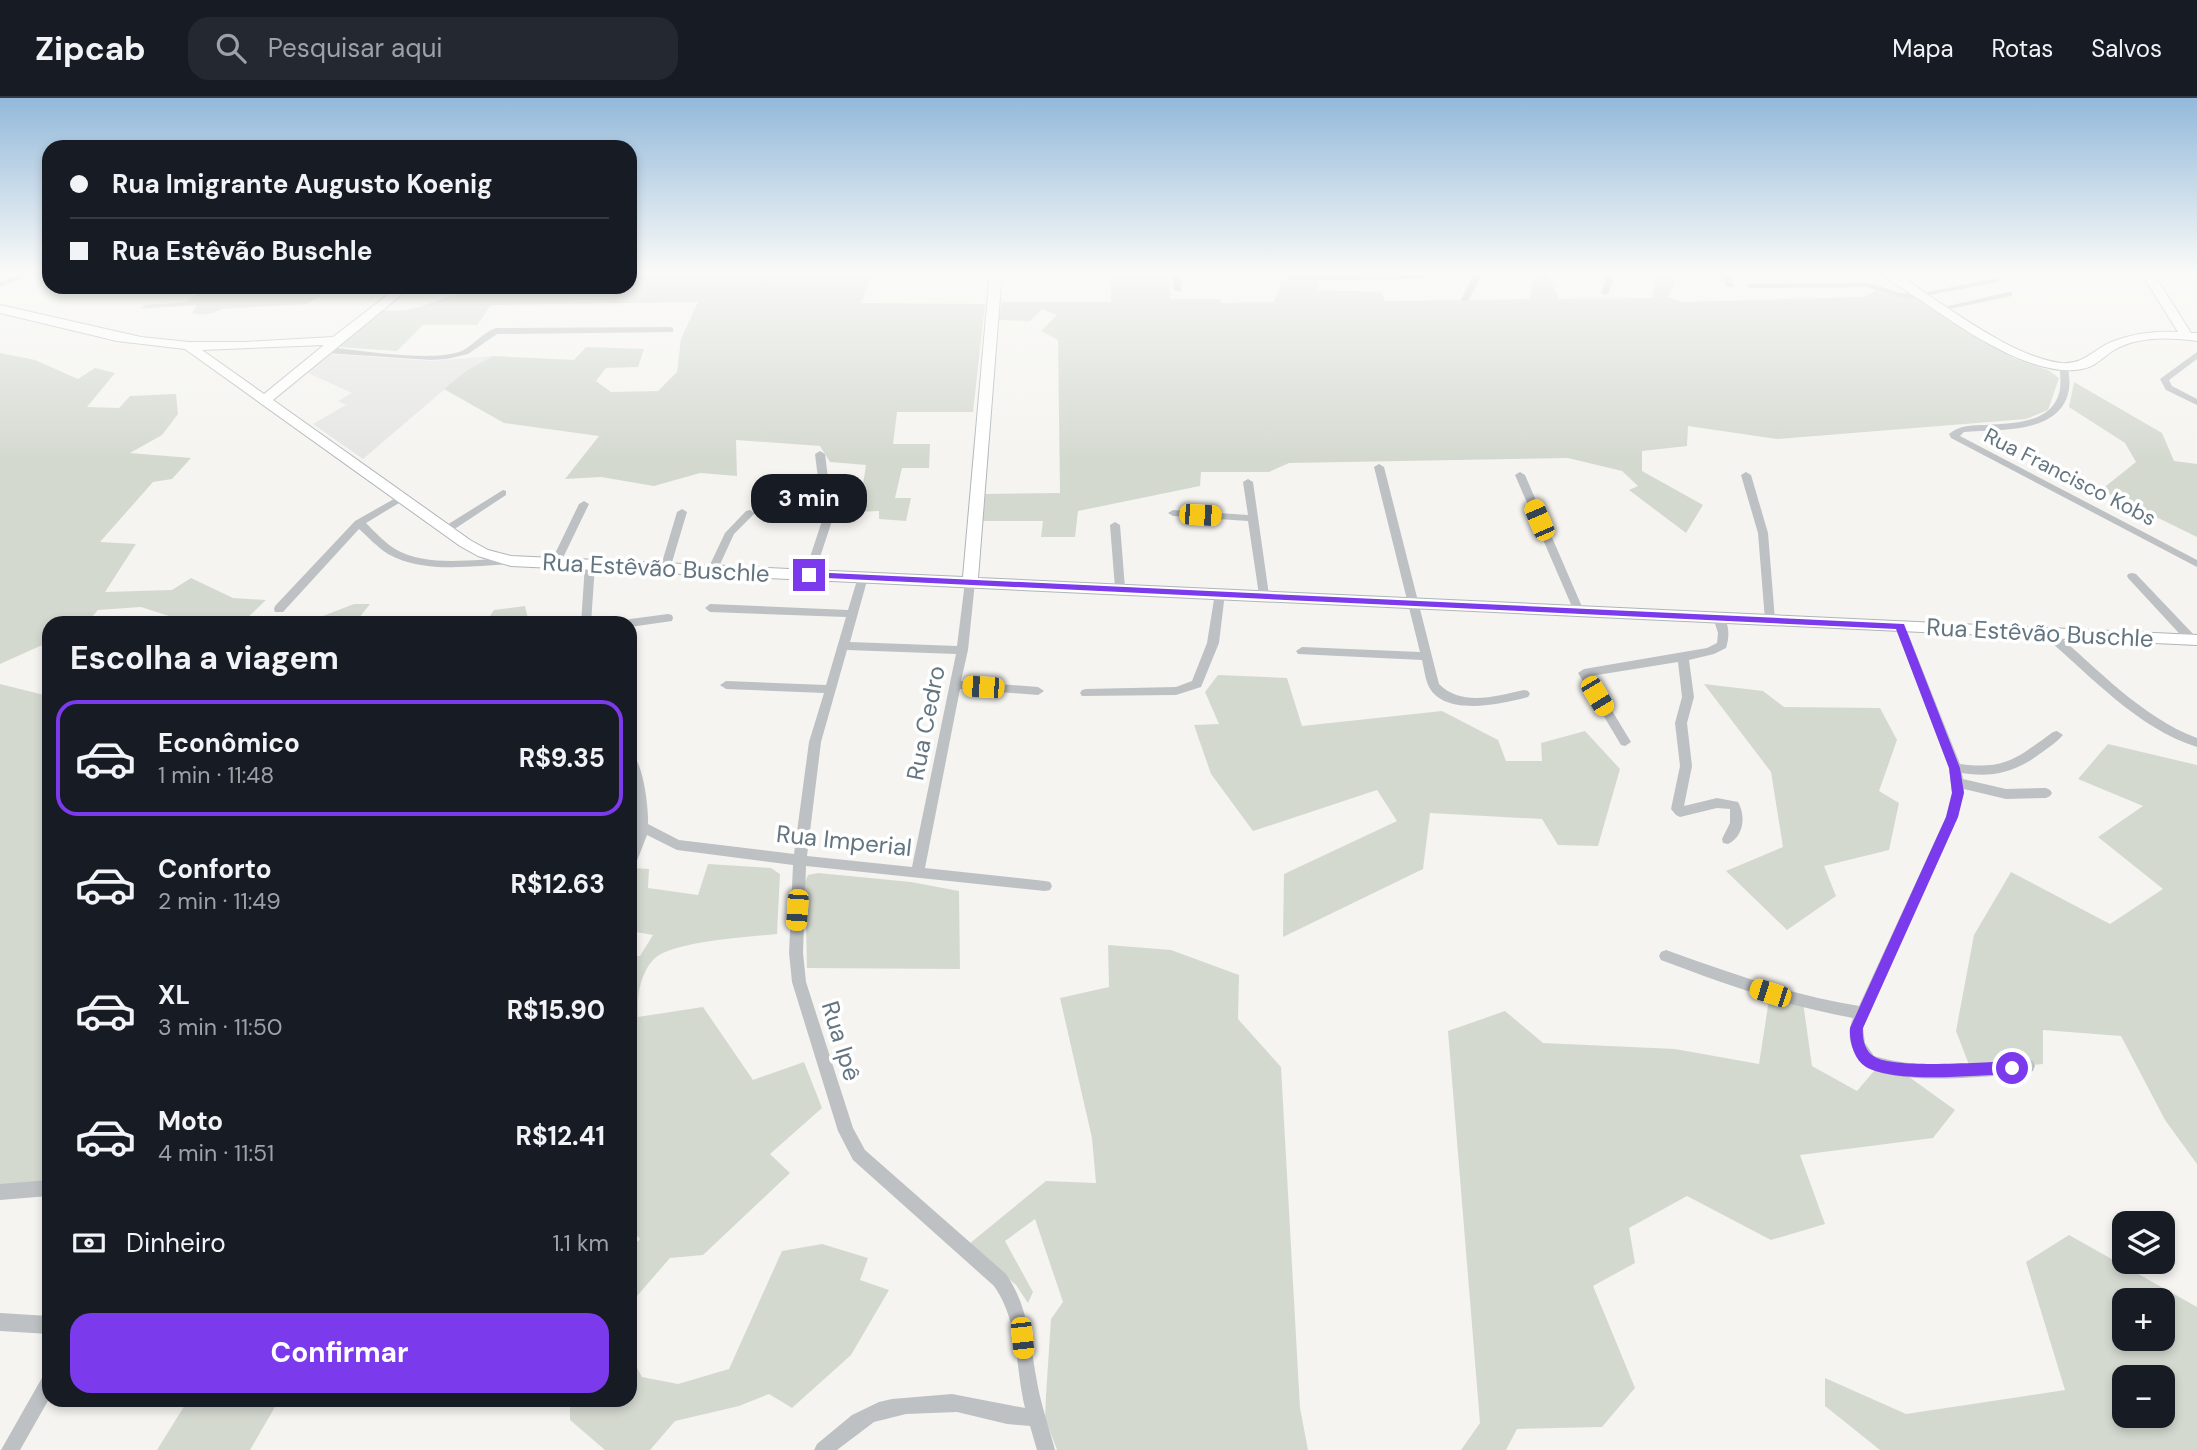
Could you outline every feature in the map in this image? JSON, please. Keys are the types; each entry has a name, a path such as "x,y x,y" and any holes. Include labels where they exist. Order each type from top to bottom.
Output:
{"street":[{"path":"104,334 188,346 338,340"},
{"path":"264,401 345,334"},
{"path":"326,350 439,357 465,352 486,334"},
{"path":"970,582 991,334"},
{"path":"1986,334 2020,355 2064,367 2084,365 2122,342 2167,335 2192,337"},
{"name":"Rua Estêvão Buschle","path":"188,346 446,530 483,553 511,561 2195,640"},
{"path":"204,358 218,346"},
{"path":"2197,355 2164,379 2169,388 2197,402"},
{"name":"Rua Francisco Kobs","path":"2064,367 2064,399 2054,414 2037,422 1962,429 1954,434 1956,438 2197,564"},
{"path":"809,575 828,518 820,454"},
{"path":"1379,467 1434,686 1444,695 1472,702 1524,694"},
{"path":"1520,475 1578,610"},
{"path":"1746,475 1763,533 1770,620"},
{"path":"1248,482 1264,595"},
{"path":"446,530 503,493"},
{"path":"279,609 359,523 401,498"},
{"path":"555,564 584,504"},
{"path":"665,569 682,512"},
{"path":"712,571 730,533 750,513"},
{"path":"1173,513 1253,517"},
{"path":"359,523 389,550 403,557 446,561 511,561"},
{"path":"1115,525 1120,588"},
{"path":"586,616 590,565"},
{"path":"2132,576 2195,640"},
{"name":"Rua Ipê","path":"863,577 814,742 800,860 796,935 799,982 846,1131 859,1155 1009,1291 1020,1323 1027,1377 1046,1450"},
{"name":"Rua Cedro","path":"918,871 962,650 970,582"},
{"path":"1086,693 1176,691 1197,684 1217,627 1220,593"},
{"path":"709,608 851,614"},
{"path":"1625,742 1584,673 1710,651 1722,645 1724,633 1718,617"},
{"path":"637,622 668,618"},
{"path":"1900,626 1955,768 1958,783 1952,817 1856,1028 1858,1045 1869,1061 1914,1070 2028,1066"},
{"path":"2048,633 2156,724 2179,737 2197,743"},
{"path":"842,646 962,650"},
{"path":"1302,650 1427,656"},
{"path":"1683,657 1688,697 1681,723 1686,766 1678,811 1717,803 1734,805 1738,812 1736,826 1728,839"},
{"path":"726,685 829,689"},
{"path":"955,685 1038,691"},
{"path":"1955,768 2004,771 2057,735"},
{"path":"1958,783 2006,794 2046,793"},
{"path":"637,792 644,828 637,849"},
{"name":"Rua Imperial","path":"644,828 666,841 692,848 1045,886"},
{"path":"1666,956 1770,993 1830,1009 1863,1013"},
{"path":"0,1192 42,1189"},
{"path":"0,1322 42,1325"},
{"path":"10,1450 42,1394"},
{"path":"823,1450 870,1413 894,1406 953,1403 1006,1416 1036,1417"}],"shaded area":[{"path":"353,334 414,334 397,351 339,347"},
{"path":"683,334 982,334 973,412 897,412 893,444 930,444 929,468 902,468 895,498 911,498 906,521 879,519 879,511 835,513 829,505 834,500 861,497 866,465 830,462 820,446 736,440 737,476 700,473 654,486 601,477 565,479 599,436 504,423 444,389 467,370 493,356 574,360 586,347 644,349 638,367 606,368 596,381 611,392 658,391 677,372"},
{"path":"1047,334 1975,334 2013,358 2048,370 2059,378 2048,410 2026,419 1777,439 1688,426 1687,446 1642,451 1642,471 1703,505 1686,533 1629,490 1638,486 1622,471 1568,458 1289,463 1269,472 1201,472 1200,486 1078,511 1075,537 1041,537 1043,521 983,521 985,494 1060,493 1058,340"},
{"path":"0,353 35,360 78,379 95,368 115,373 87,407 119,408 130,396 176,394 178,414 162,435 130,453 191,458 172,479 153,482 100,542 136,544 105,592 172,590 191,578 233,598 266,600 249,616 169,616 141,607 98,610 93,616 42,616 42,645 0,664"},
{"path":"330,354 432,361 493,356 467,370 363,459 313,424 346,405 338,401 352,393 308,373"},
{"path":"2074,382 2162,433 2174,461 2197,464 2197,537 2101,490 2136,462 2125,443 2069,407"},
{"path":"354,604 370,604 361,616 323,616"},
{"path":"525,606 527,616 490,616 494,610"},
{"path":"1218,675 1287,678 1302,726 1442,711 1498,740 1506,761 1542,761 1541,743 1585,731 1620,769 1598,846 1558,845 1542,819 1430,813 1423,869 1283,937 1284,874 1397,821 1377,790 1253,831 1211,774 1194,725 1219,724 1205,692"},
{"path":"0,684 42,694 42,1189 0,1192"},
{"path":"1704,684 1763,691 1784,707 1880,708 1897,740 1879,791 1899,803 1889,850 1824,866 1836,896 1787,930 1726,871 1783,847 1771,772"},
{"path":"2108,744 2197,765 2197,1164 2165,1120 2121,1036 2043,1030 2043,1064 1971,1070 1956,1031 1974,935 2011,872 2110,924 2163,889 2098,837 2143,806 2078,779"},
{"path":"708,864 771,868 780,874 777,934 693,944 662,954 648,966 642,980 638,1017 703,1007 753,1080 804,1062 822,1108 770,1154 790,1173 703,1255 670,1258 637,1296 637,1242 640,1239 637,1236 637,956 640,956 653,935 637,932 637,868 649,869 648,888 698,895"},
{"path":"818,873 911,882 959,891 960,969 807,968 805,882 808,875"},
{"path":"1108,945 1171,950 1239,975 1238,1019 1281,1067 1300,1408 1308,1450 1057,1450 1045,1418 1051,1319 1063,1302 1035,1219 1005,1241 1033,1292 1028,1303 1016,1285 969,1244 1046,1181 1096,1183 1092,1138 1060,998 1109,987"},
{"path":"1770,993 1803,1002 1812,1066 1857,1091 1879,1065 1898,1069 1955,1110 1933,1138 1800,1155 1825,1224 1771,1240 1687,1196 1629,1228 1635,1263 1593,1286 1635,1388 1602,1427 1517,1429 1506,1450 1461,1450 1480,1423 1448,1031 1505,1011 1543,1043 1675,1049 1759,1064"},
{"path":"2069,1235 2112,1259 2112,1274 2138,1274 2163,1288 2112,1288 2112,1351 2175,1351 2175,1295 2197,1307 2197,1450 1880,1450 1825,1406 1825,1378 1906,1414 2065,1390 2026,1262"},
{"path":"822,1244 868,1258 860,1280 889,1290 851,1355 792,1408 769,1394 739,1406 675,1421 650,1450 605,1450 570,1420 570,1407 637,1407 637,1368 642,1377 678,1384 729,1369 782,1251"},
{"path":"184,1407 275,1407 250,1450 157,1450"}],"route":[{"path":"809,575 1900,626 1955,768 1958,793 1952,817 1856,1028 1858,1045 1869,1061 1892,1068 2012,1068"}]}
